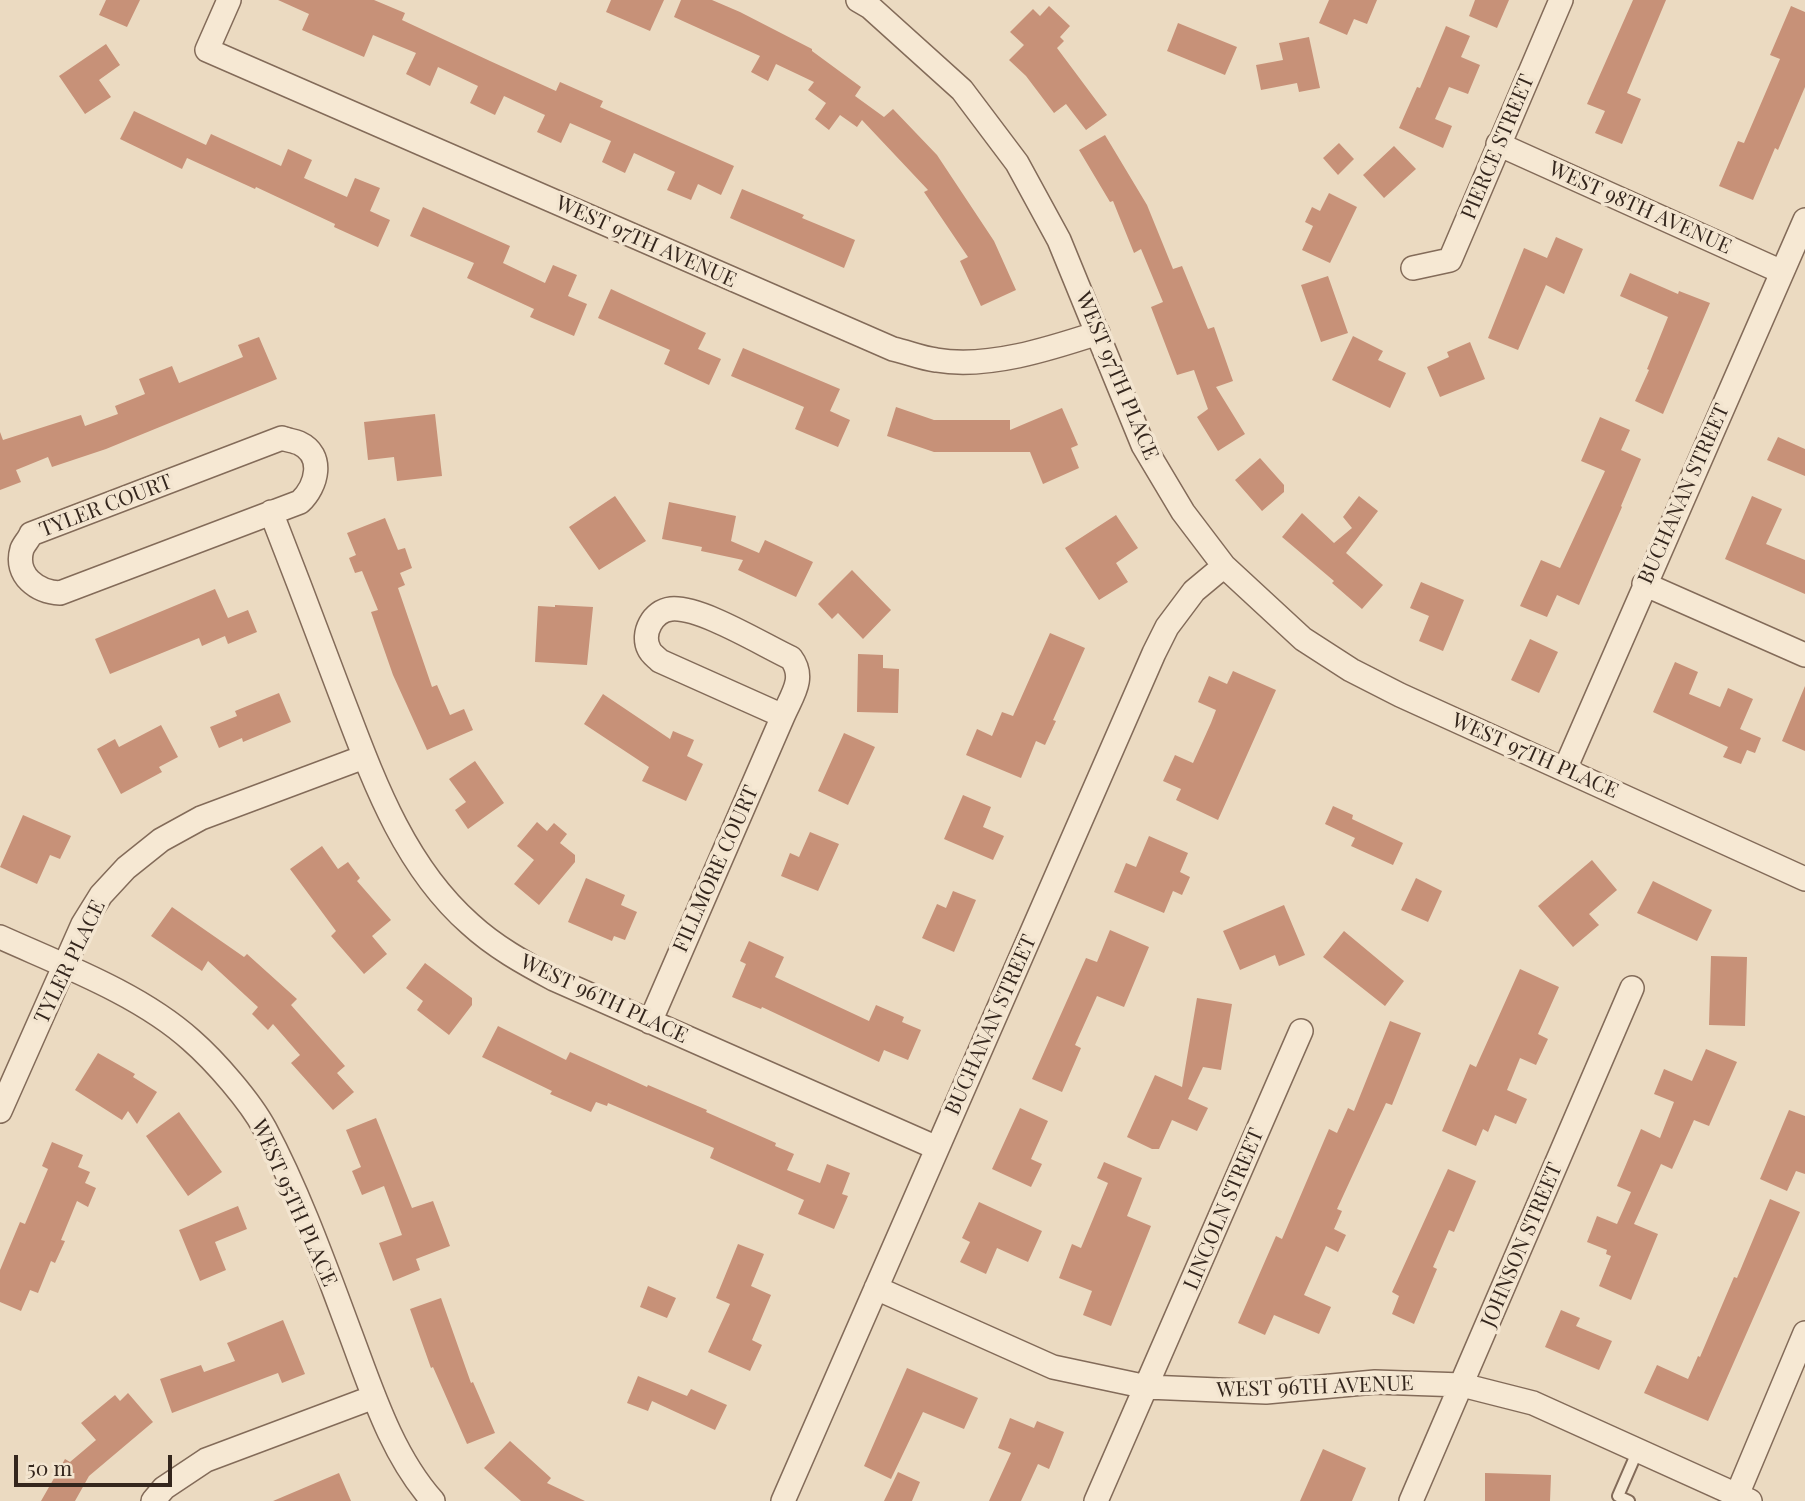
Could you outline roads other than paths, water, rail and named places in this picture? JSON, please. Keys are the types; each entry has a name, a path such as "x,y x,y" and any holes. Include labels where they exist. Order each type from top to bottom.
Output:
{"street":[{"name":"WEST 97TH AVENUE","path":"229,0 207,50 893,349 937,360 985,361 1040,352 1098,333"},
{"name":"PIERCE STREET","path":"1413,268 1450,260 1561,0"},
{"name":"WEST 97TH PLACE","path":"867,2 962,90 1017,163 1059,240 1143,445 1183,512 1224,566 1303,639 1351,670 1400,695 1805,879"},
{"name":"WEST 98TH AVENUE","path":"1498,144 1782,272"},
{"name":"BUCHANAN STREET","path":"1564,769 1805,220"},
{"name":"TYLER COURT","path":"282,438 302,444 315,459 316,478 311,491 300,502 271,512 61,593 46,592 26,579 21,564 22,549 31,534 282,438"},
{"name":"WEST 96TH PLACE","path":"271,512 364,757 407,848 436,889 469,924 510,955 532,967 937,1148"},
{"name":"BUCHANAN STREET","path":"783,1501 1154,653 1167,627 1194,592 1224,566"},
{"path":"1644,584 1805,655"},
{"name":"FILLMORE COURT","path":"650,1022 783,716 798,681 798,668 791,658 688,610 669,609 656,615 645,638 650,651 660,661 783,716"},
{"name":"TYLER PLACE","path":"0,1111 83,924 101,895 126,868 161,839 201,818 364,757"},
{"name":"WEST 95TH PLACE","path":"0,937 142,1005 191,1039 228,1078 264,1128 313,1235 374,1397 402,1458 433,1501"},
{"name":"JOHNSON STREET","path":"1411,1501 1632,988"},
{"name":"LINCOLN STREET","path":"1096,1501 1300,1031"},
{"name":"WEST 96TH AVENUE","path":"876,1288 1053,1367 1147,1387 1266,1392 1375,1382 1462,1385 1533,1404 1744,1498"},
{"path":"1744,1498 1802,1348"},
{"path":"153,1501 164,1488 206,1460 374,1397"}],"lane":[{"path":"1629,1501 1618,1496 1639,1450"}]}
